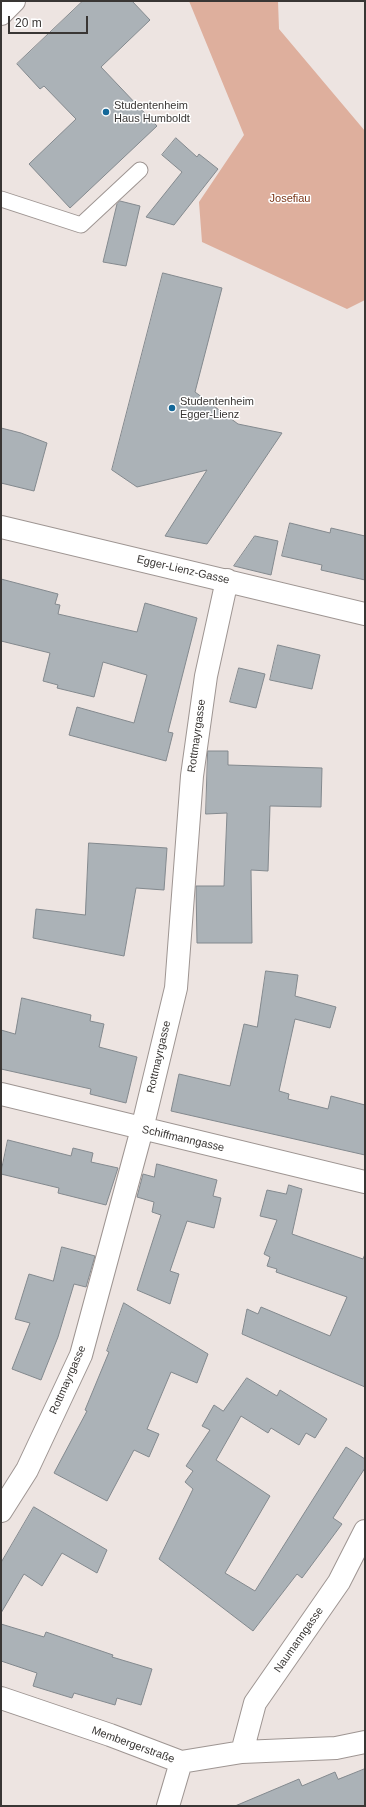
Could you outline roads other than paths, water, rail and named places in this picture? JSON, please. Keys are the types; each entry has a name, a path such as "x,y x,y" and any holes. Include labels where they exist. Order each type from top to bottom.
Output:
{"street":[{"path":"1,14 14,1"},
{"name":"Egger-Lienz-Gasse","path":"1,527 365,614"},
{"name":"Rottmayrgasse","path":"1,1510 27,1470 81,1355 142,1129 176,988 192,776 206,676 227,580"},
{"name":"Schiffmanngasse","path":"1,1094 365,1182"},
{"name":"Naumanngasse","path":"242,1752 255,1703 339,1582 365,1531"},
{"name":"Membergerstraße","path":"1,1698 110,1735 181,1762 242,1752 336,1748 365,1742"},
{"path":"168,1806 181,1762"}],"lane":[{"path":"1,199 81,225 140,170"}],"place":[{"name":"Studentenheim Haus Humboldt","path":"106,112"},
{"name":"Studentenheim Egger-Lienz","path":"172,408"}],"park label":[{"name":"Josefiau","path":"290,199"}]}
